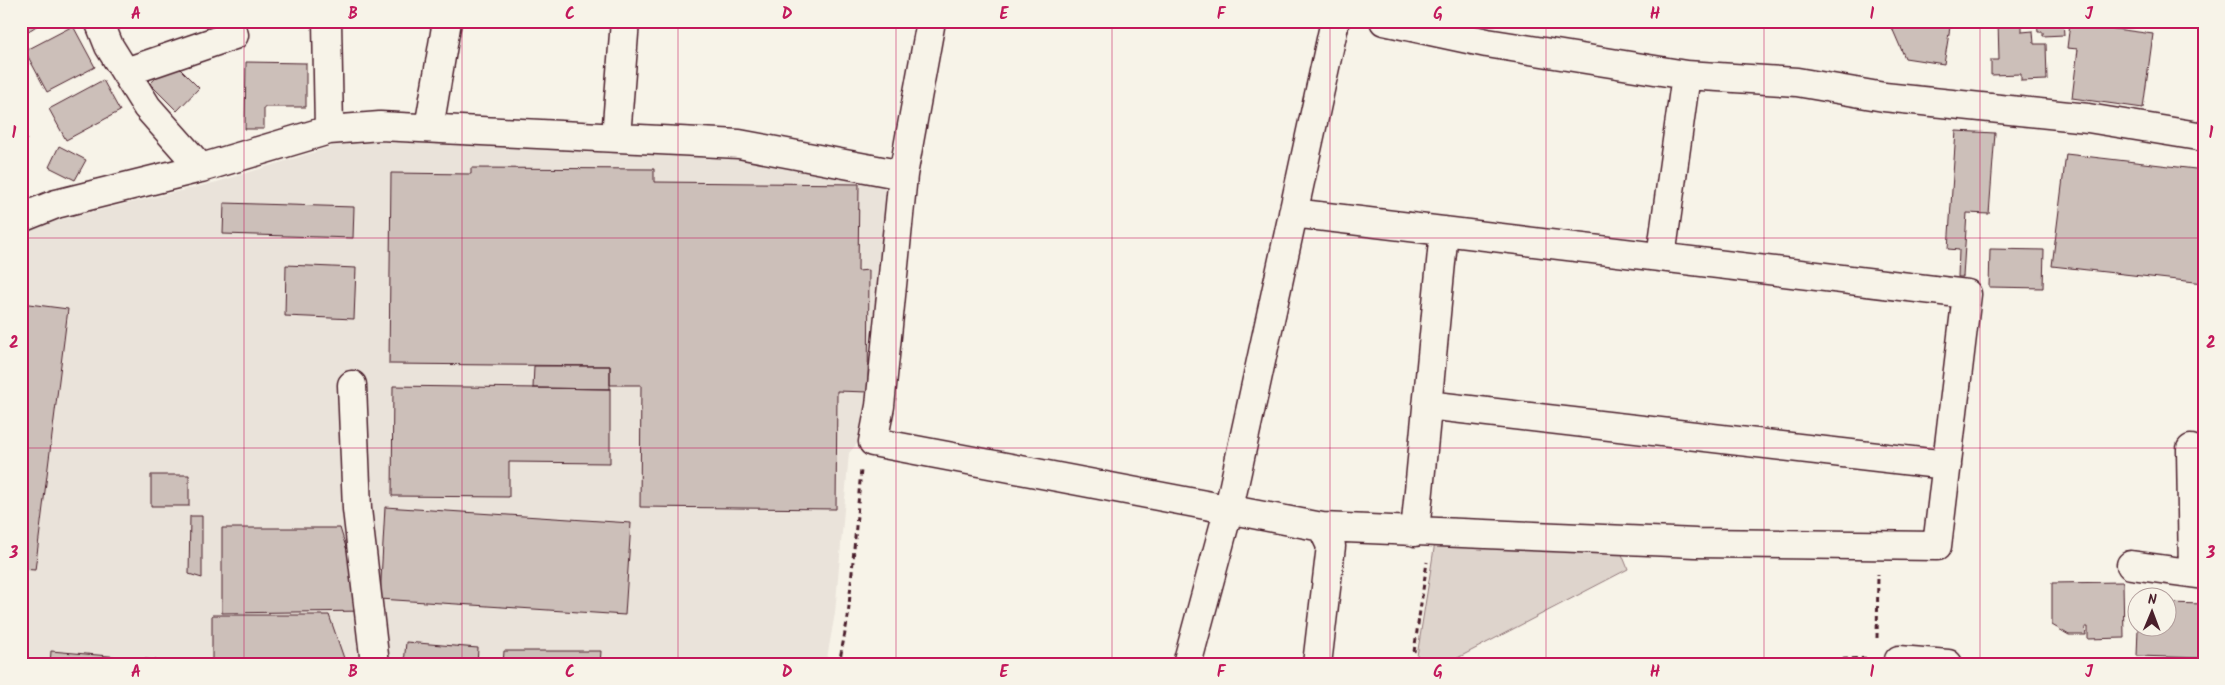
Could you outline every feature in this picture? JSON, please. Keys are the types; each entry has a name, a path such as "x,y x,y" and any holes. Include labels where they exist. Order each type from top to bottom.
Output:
{"street":[{"path":"99,21 109,46 147,107 201,168"},
{"path":"328,21 329,130"},
{"path":"429,128 448,21"},
{"path":"616,137 625,21"},
{"path":"931,21 903,175 880,406 873,442 1322,527 1696,543 1937,546 1967,294 1293,213"},
{"path":"1188,664 1229,508 1335,21"},
{"path":"1384,21 1487,43 1686,75 1797,82 1884,97 2088,118 2204,137"},
{"path":"126,72 234,35"},
{"path":"1661,257 1686,75"},
{"path":"21,218 56,204 201,168 329,130 380,126 740,144 903,175"},
{"path":"1423,532 1427,405 1444,231"},
{"path":"352,385 357,510 375,664"},
{"path":"1427,405 1947,465"},
{"path":"2131,565 2199,574 2191,449"},
{"path":"1317,664 1332,546 1322,527"},
{"path":"1892,661 1948,664"}],"path":[{"path":"840,664 848,617 862,460 873,442"},
{"path":"1414,652 1423,532"},
{"path":"1744,664 1892,661 1878,545"}],"shaded area":[{"path":"350,141 741,153 888,185 861,439 849,453 835,613 826,664 21,664 21,235 55,221 217,182"},
{"path":"1436,536 1619,547 1628,569 1446,664 1427,664 1417,656"}],"building":[{"path":"21,21 44,21 21,36"},
{"path":"1889,21 1951,21 1944,64 1905,58"},
{"path":"1998,21 2022,21 2022,32 2033,31 2034,44 2046,44 2047,80 2021,81 2021,74 1991,75 1991,60 1999,60"},
{"path":"2063,21 2064,35 2043,36 2043,32 2038,32 2037,22"},
{"path":"2070,23 2153,34 2143,108 2072,98 2078,49 2067,48"},
{"path":"73,26 95,67 47,92 25,51"},
{"path":"172,61 199,88 177,111 150,84"},
{"path":"246,62 306,63 306,107 264,107 264,129 245,129"},
{"path":"103,80 120,111 66,140 49,109"},
{"path":"21,129 27,140 21,143"},
{"path":"1956,131 1995,133 1989,214 1967,213 1963,277 1958,277 1959,250 1948,249"},
{"path":"59,146 86,160 75,180 49,167"},
{"path":"2066,154 2204,170 2204,283 2052,266"},
{"path":"471,168 654,169 654,182 859,184 858,271 869,270 868,392 837,391 836,509 640,507 641,385 610,385 610,366 389,364 391,173 471,174"},
{"path":"224,203 354,207 353,238 223,234"},
{"path":"1990,249 2044,250 2043,288 1989,287"},
{"path":"286,265 356,268 354,319 285,316"},
{"path":"21,303 68,309 35,570 21,569"},
{"path":"534,366 610,366 610,389 533,388"},
{"path":"393,386 610,389 610,463 509,462 509,497 392,496"},
{"path":"151,475 189,475 189,506 151,506"},
{"path":"385,507 631,523 625,615 380,599"},
{"path":"190,516 202,516 202,578 189,574"},
{"path":"222,528 340,528 366,611 222,613"},
{"path":"2123,582 2124,638 2088,639 2088,627 2085,627 2086,635 2069,635 2052,625 2052,583"},
{"path":"2178,603 2204,604 2204,658 2137,656 2138,638 2178,638"},
{"path":"212,615 329,615 346,664 212,664"},
{"path":"406,642 478,648 477,664 404,664"},
{"path":"51,651 156,660 156,664 50,664"},
{"path":"504,651 601,651 600,664 503,664"}]}
